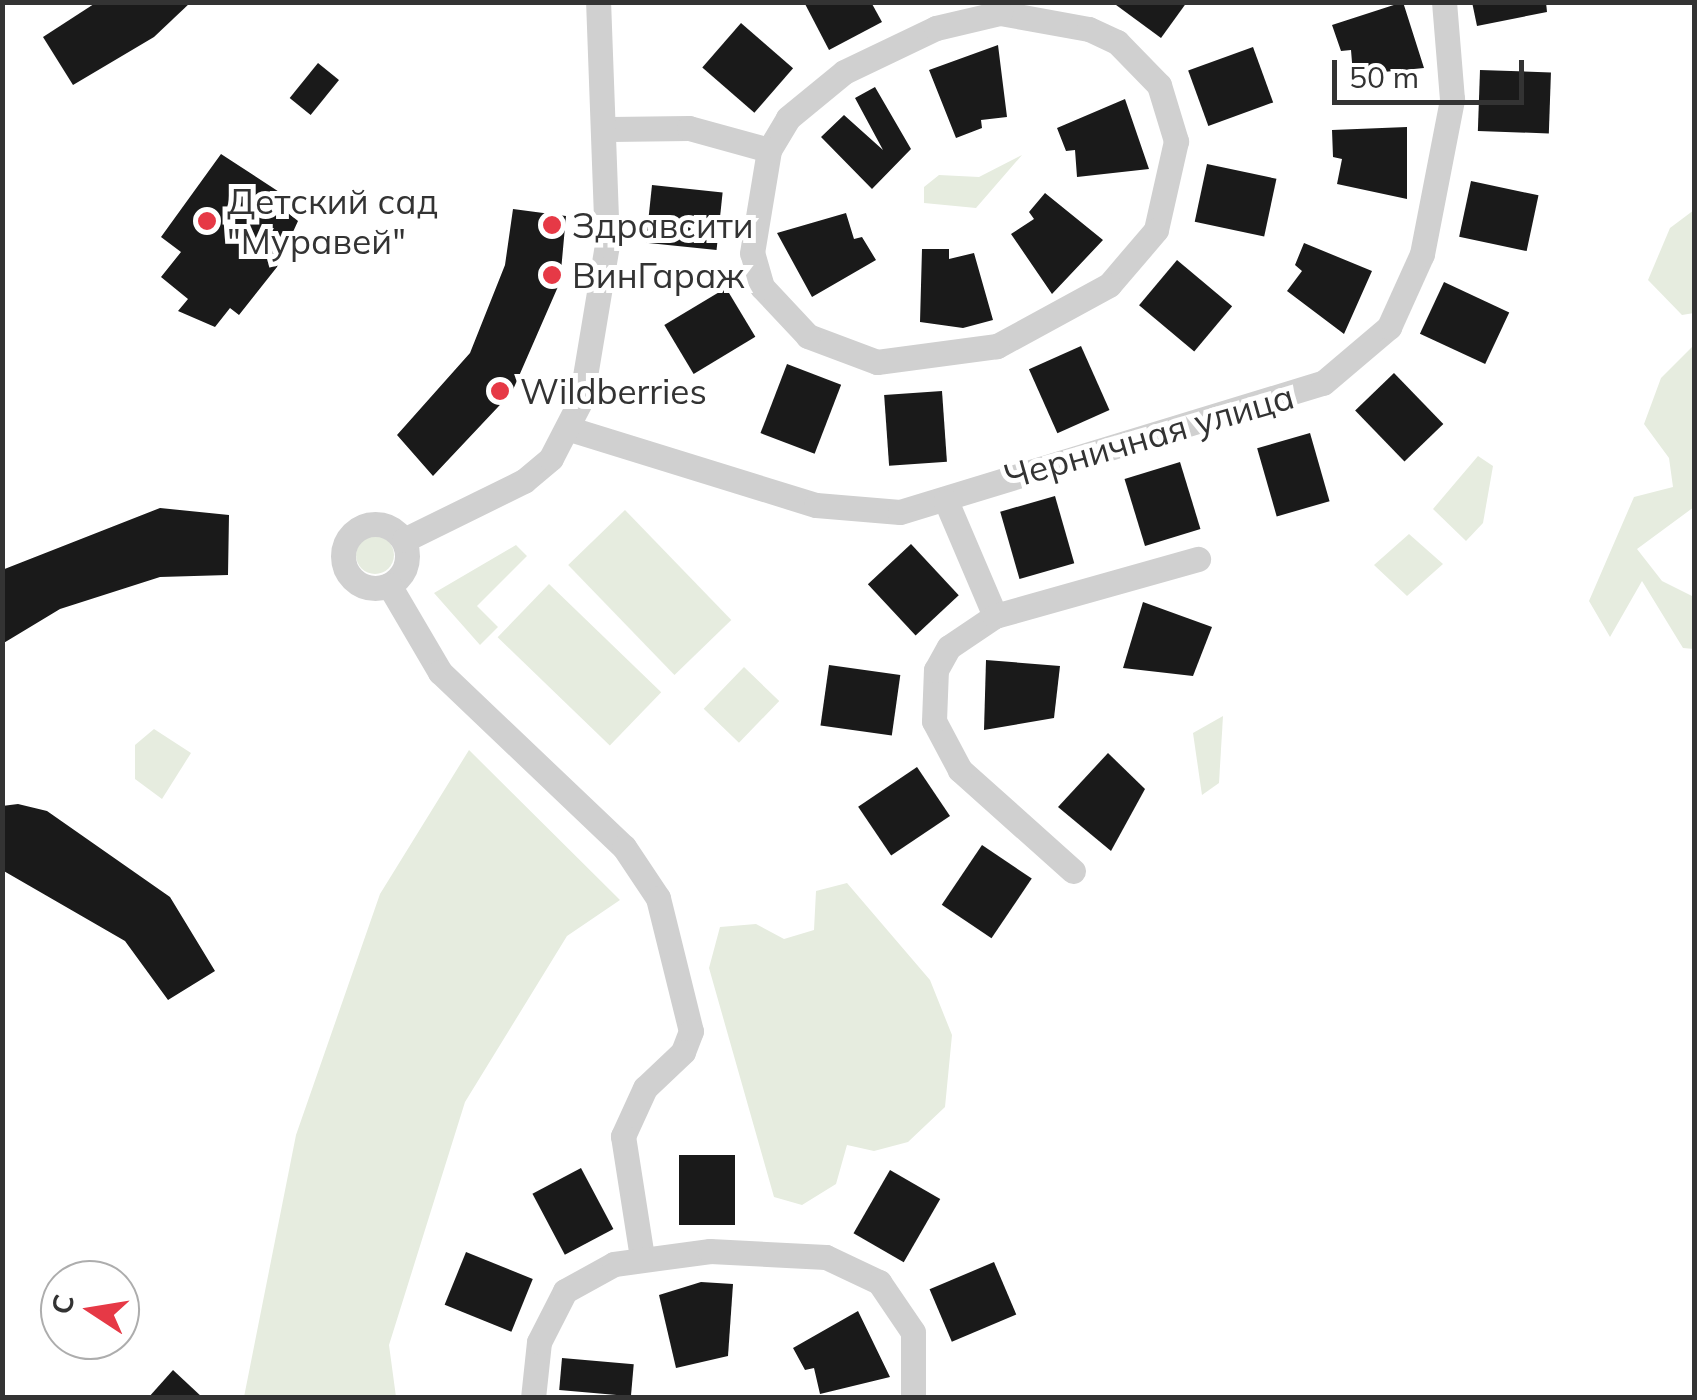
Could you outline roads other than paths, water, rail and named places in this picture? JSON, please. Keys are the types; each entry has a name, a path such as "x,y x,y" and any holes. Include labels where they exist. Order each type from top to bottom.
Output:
{"street":[{"path":"404,540 524,480 570,429 595,340 610,129 598,2"},
{"name":"Черничная улица","path":"570,429 816,506 900,512 1288,399 1324,383 1389,327 1422,254 1446,149 1444,2"},
{"path":"1000,13 1065,20 1117,42 1158,85 1176,140 1156,230 1110,285 1034,333 919,362 840,352 808,336 762,287 752,215 769,150 788,118 844,72 936,28 1000,13"},
{"path":"610,129 690,128 769,150"},
{"path":"946,501 995,616"},
{"path":"372,523 404,540 405,570 389,585 359,584 344,548 372,523"},
{"path":"1074,871 977,790 934,721 936,670 949,648 995,616 1198,559"},
{"path":"389,585 440,672 624,847 658,898 690,1031 645,1088 623,1136 642,1257"},
{"path":"533,1398 539,1342 565,1291 642,1257 784,1252 856,1267 913,1332 914,1398"}],"place":[{"name":"Детский сад \"Муравей\"","path":"207,221"},
{"name":"Здравсити","path":"552,225"},
{"name":"ВинГараж","path":"552,275"},
{"name":"Wildberries","path":"500,391"}]}
